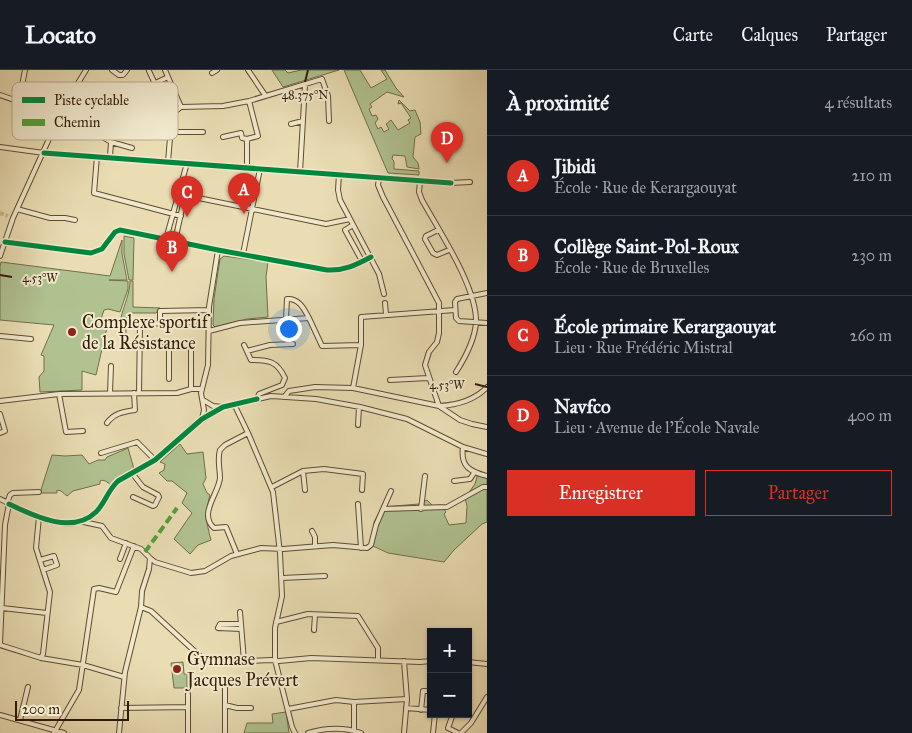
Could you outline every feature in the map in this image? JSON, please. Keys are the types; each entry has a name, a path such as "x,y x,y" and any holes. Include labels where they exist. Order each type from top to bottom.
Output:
{"street":[{"path":"79,82 86,70"},
{"path":"112,70 118,75 123,75 127,70"},
{"path":"165,70 170,82"},
{"path":"212,73 217,70"},
{"path":"248,70 265,95"},
{"path":"159,82 168,77"},
{"path":"178,109 181,107 223,106 249,101 322,79 328,96 329,121"},
{"path":"300,172 305,84"},
{"path":"0,95 12,99"},
{"path":"178,100 181,107"},
{"path":"224,137 240,133 242,138 247,139 258,136 249,101"},
{"path":"291,124 303,121"},
{"path":"178,132 203,132"},
{"path":"247,139 248,168"},
{"path":"0,256 13,218 49,140"},
{"path":"108,140 132,148"},
{"path":"168,162 169,140"},
{"path":"110,157 112,142"},
{"path":"0,151 0,147 378,178 470,182"},
{"path":"98,156 94,193 181,216"},
{"path":"166,239 187,163"},
{"path":"243,254 260,169"},
{"path":"339,174 339,195 371,257 381,279 384,294"},
{"path":"378,178 378,185 383,197 439,303 440,324 437,342 429,352 425,364 428,378 439,406"},
{"path":"420,181 418,192 472,296 476,322 469,348 456,372"},
{"path":"179,194 326,224 350,219"},
{"path":"176,241 185,195"},
{"path":"17,209 50,218 75,220"},
{"path":"8,216 13,218"},
{"path":"354,225 345,230 362,261"},
{"path":"6,242 91,253 102,249 115,232 120,230 327,270 338,271 350,268 371,257"},
{"path":"438,230 426,236 425,239 433,254 437,255 449,250"},
{"path":"202,419 204,410 202,389 208,365 209,310 218,250"},
{"path":"487,293 457,299 455,310 456,318 459,321 487,323"},
{"path":"286,319 285,304 286,299 289,299 303,306 322,346 361,345"},
{"path":"385,303 386,314"},
{"path":"160,323 160,311 209,310"},
{"path":"353,388 361,345 361,317 455,310"},
{"path":"209,331 240,323 309,318"},
{"path":"139,393 140,324 195,322"},
{"path":"204,322 209,323"},
{"path":"0,336 31,339"},
{"path":"140,342 169,342 169,379"},
{"path":"247,351 270,345 293,344"},
{"path":"244,346 251,360 267,360 276,364 285,378 282,385 265,390 259,394 257,399"},
{"path":"191,350 191,390"},
{"path":"110,393 111,366"},
{"path":"390,380 428,378"},
{"path":"285,396 289,391 315,387 353,388 439,406 460,420 487,427"},
{"path":"439,406 477,397 487,388"},
{"path":"0,401 58,394 177,393 202,389"},
{"path":"107,423 119,413 135,410 134,393"},
{"path":"58,394 66,432 84,431"},
{"path":"0,499 39,517 62,523 79,521 90,517 97,511 114,485 155,460 202,419 223,407 257,399 285,396 359,407 407,419 463,447 487,454"},
{"path":"202,398 213,406 223,407"},
{"path":"234,404 272,488 282,578 282,596 276,622 275,660 295,733"},
{"path":"358,425 359,407"},
{"path":"0,414 6,431 0,433"},
{"path":"237,554 226,527 216,528 211,525 209,520 210,505 219,484 219,451 225,445 248,433"},
{"path":"101,453 137,442 155,460"},
{"path":"463,447 465,465 474,473 487,476"},
{"path":"272,488 304,471 324,469 364,474 362,490"},
{"path":"304,471 305,490"},
{"path":"132,473 139,484 158,495 159,498 153,506 133,497"},
{"path":"454,481 470,479 474,473"},
{"path":"421,509 425,476"},
{"path":"383,509 447,507 483,487 487,487"},
{"path":"79,521 102,526 111,538 146,552 156,562 186,573 197,573 212,568 237,554 261,548 315,545 367,548 371,545 376,524 391,491"},
{"path":"39,492 13,493 10,495 5,525 0,645 41,658 83,664 124,677"},
{"path":"358,504 361,548"},
{"path":"39,517 36,548 50,592 41,658"},
{"path":"312,530 315,537 315,545"},
{"path":"120,559 126,543"},
{"path":"55,732 79,690 94,589 99,588 116,592 134,546"},
{"path":"40,560 54,556 57,565 43,570"},
{"path":"119,733 124,677 141,607 142,591 150,566 150,558"},
{"path":"150,566 156,562"},
{"path":"282,578 325,576"},
{"path":"141,607 151,611 198,656 218,662 311,658 427,661"},
{"path":"2,608 47,613"},
{"path":"240,612 244,661"},
{"path":"276,622 308,614 358,616 378,648 378,660"},
{"path":"314,630 315,615"},
{"path":"240,624 220,624 218,628 241,630"},
{"path":"404,661 407,699 404,733"},
{"path":"472,662 487,664"},
{"path":"20,720 28,687"},
{"path":"225,687 225,733"},
{"path":"421,710 423,691 427,691"},
{"path":"188,694 188,733"},
{"path":"452,718 448,728 460,733 472,723 487,697"},
{"path":"288,710 336,700 354,702 407,699"},
{"path":"354,702 354,732"},
{"path":"225,705 237,708 251,708"},
{"path":"121,708 188,707"},
{"path":"406,708 427,710"},
{"path":"0,715 64,733"},
{"path":"433,733 435,718"},
{"path":"308,733 328,729 360,733"}],"green space":[{"path":"272,70 285,70 288,73 301,70 339,70 283,87"},
{"path":"344,70 360,70 371,88 387,79 381,70 385,70 404,97 387,92 370,104 372,107 369,109 372,116 376,115 378,119 375,123 378,129 381,127 384,132 389,129 386,124 391,120 398,130 410,123 408,120 411,118 401,103 398,104 399,100 410,111 415,110 420,122 421,134 415,137 413,157 418,163 419,169 407,167 405,156 393,155 392,159 394,161 394,169 419,171 419,175 388,173"},
{"path":"124,236 134,238 133,280 129,280 124,254"},
{"name":"Complexe sportif de la Résistance","path":"122,240 122,254 127,280 109,280 128,281 128,289 120,312 104,310 101,319 103,322 108,323 96,375 82,371 82,390 40,392 39,377 44,371 44,356 41,355 54,325 0,320 1,262 110,276"},
{"path":"224,256 268,262 266,277 268,317 247,319 215,327 213,325 214,299 220,259"},
{"path":"130,281 133,281 133,307 160,308 156,313 130,313 130,317 126,318 126,343 131,344 132,347 126,347 120,329 120,321"},
{"path":"180,444 187,454 203,452 206,478 203,484 210,495 207,518 211,540 198,545 190,554 174,539 192,513 182,503 187,493 172,481 167,481 159,473 164,470 165,464 160,462"},
{"path":"128,448 134,469 121,476 111,485 101,480 100,484 73,491 67,496 57,490 57,493 40,493 52,455 82,455 89,464 98,460 105,460 107,457"},
{"path":"478,473 487,475 487,522 482,524 454,550 444,562 388,553 373,546 374,522 382,507 419,504 427,500 433,506 441,505 446,512 444,514 449,525 466,523 467,506 465,498 475,484"},
{"path":"183,662 184,674 187,674 187,688 174,688 171,663"},
{"path":"286,712 289,733 244,733 247,723 273,723 272,714"}],"tunnel":[{"path":"0,213 8,216"},
{"path":"195,322 202,322"}],"marked path":[{"path":"145,552 177,508"}],"cycle path":[{"path":"44,153 451,183"},
{"path":"5,242 91,253 102,249 115,232 120,230 327,270 339,270 350,267 371,257"},
{"path":"9,504 30,514 53,521 65,523 86,519 96,512 118,481 155,460 202,419 223,407 257,399"}],"place":[{"name":"Navfco","path":"447,163"},
{"name":"Jibidi","path":"244,214"},
{"name":"École primaire Kerargaouyat","path":"187,217"},
{"name":"Collège Saint-Pol-Roux","path":"172,272"},
{"name":"Complexe sportif de la Résistance","path":"72,332"},
{"name":"Gymnase Jacques Prévert","path":"177,669"}]}
